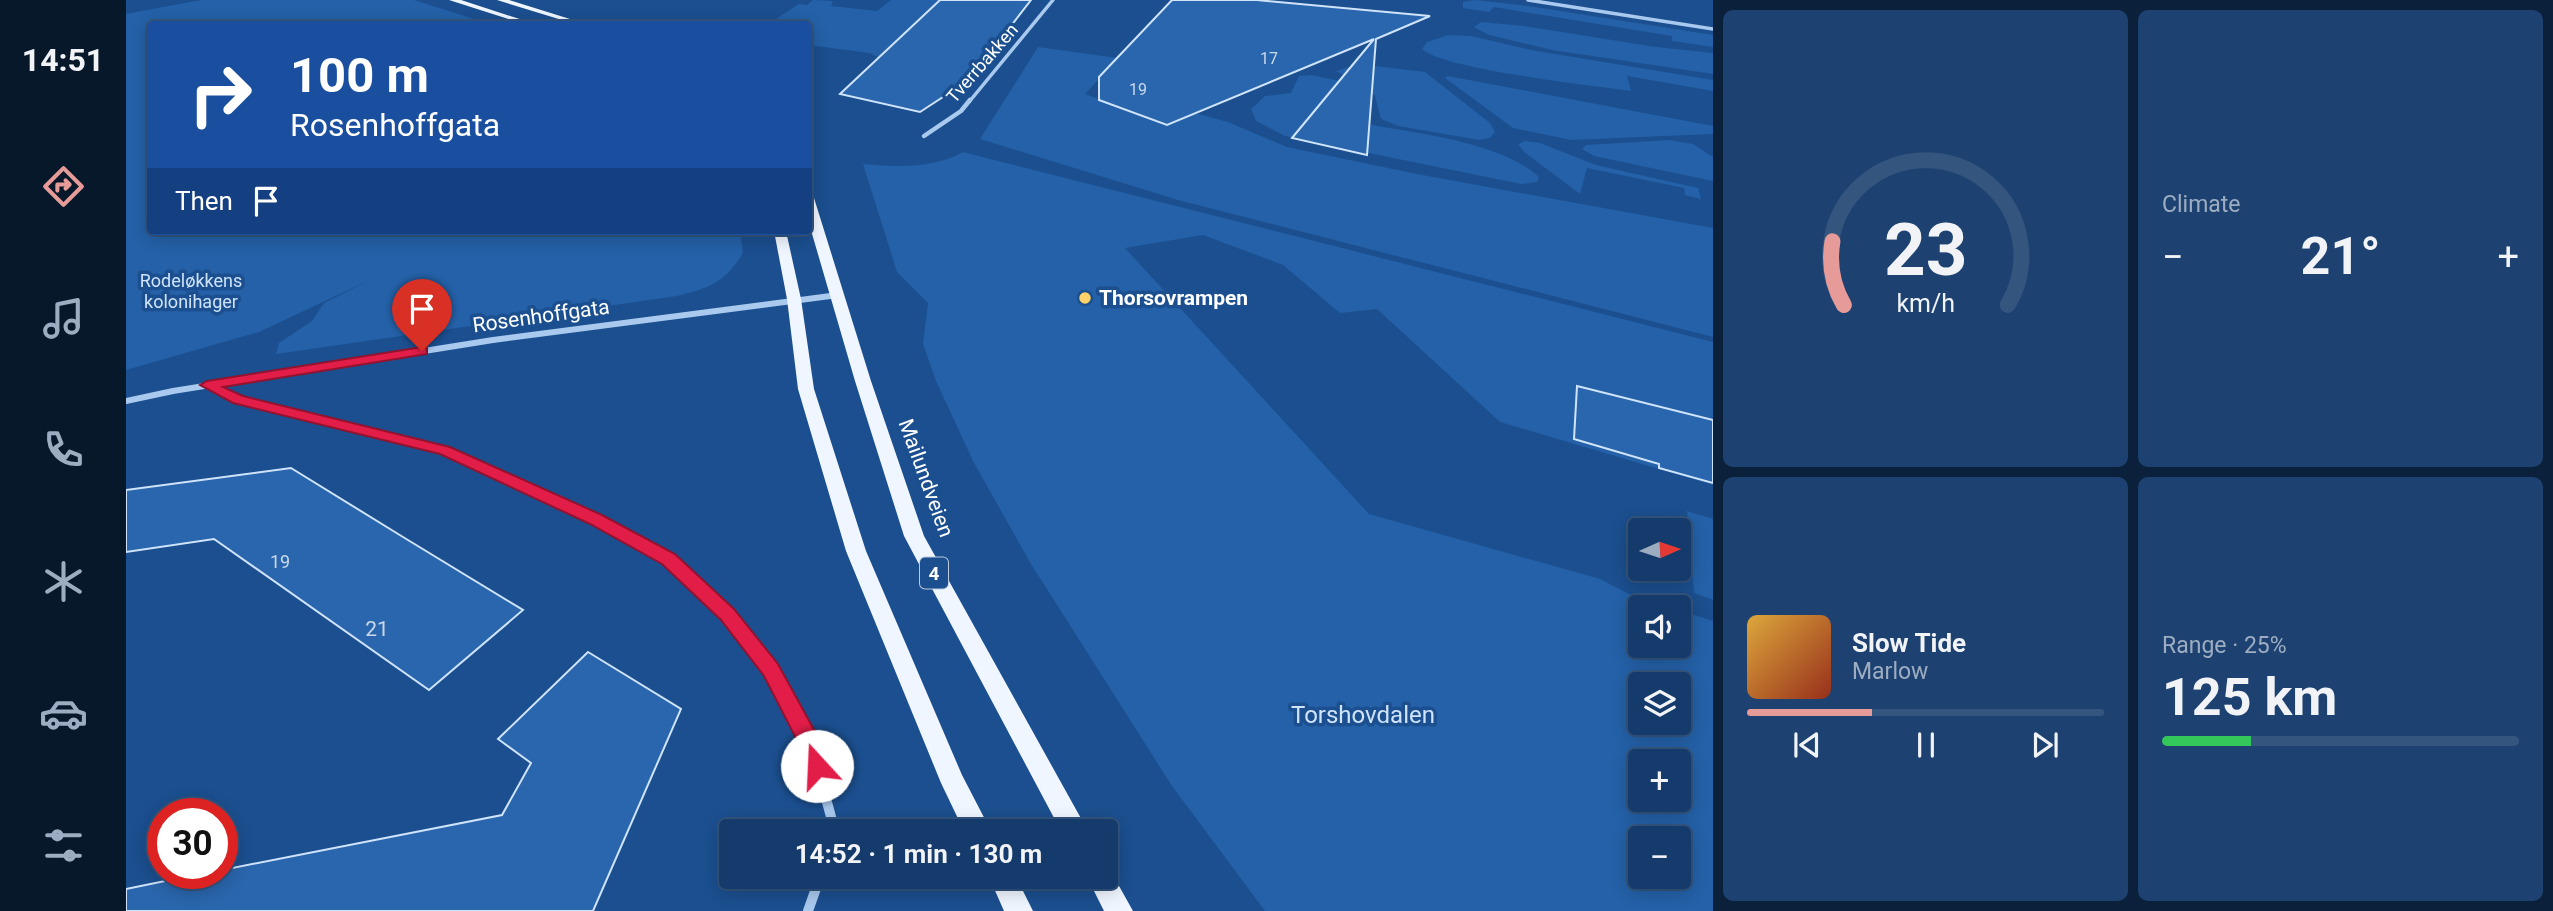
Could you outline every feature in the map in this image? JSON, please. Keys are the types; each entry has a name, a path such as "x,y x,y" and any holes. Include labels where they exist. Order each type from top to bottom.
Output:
{"main road":[{"path":"453,0 521,21"},
{"path":"500,0 572,21"},
{"name":"Mailundveien","path":"812,211 863,381 914,536 1068,819"},
{"path":"781,235 794,299 806,388 856,551 953,783 972,819"},
{"path":"1008,889 1019,911"},
{"path":"1107,889 1119,911"}],"street":[{"name":"Tverrbakken","path":"924,136 961,111 1053,0"},
{"path":"1528,0 1713,29"},
{"name":"Rosenhoffgata","path":"126,401 207,385 493,340 838,295"},
{"path":"207,385 239,400 444,450 596,519 668,559 727,614 771,670 811,744 832,819"},
{"path":"808,911 816,889"}],"green space":[{"name":"Rodeløkkens kolonihager","path":"201,0 414,0 480,21 147,21 147,235 741,235 743,253 723,278 677,296 276,354 279,343 312,321 324,303 372,279 259,332 126,370 126,14"},
{"path":"813,0 833,1 831,6 877,11 891,0 940,0 906,32 904,56 977,72 973,75 902,68 869,53 812,45 812,21 773,21 799,4 807,5"},
{"path":"1475,0 1713,35 1713,47 1672,41 1672,36 1494,7 1489,12 1463,8 1463,2"},
{"path":"1481,22 1713,53 1713,74 1552,50 1489,35 1474,27"},
{"path":"1448,35 1471,36 1531,50 1713,80 1713,91 1627,76 1631,91 1554,81 1459,64 1436,57 1422,49 1427,42"},
{"path":"1038,47 1161,64 1112,65 1085,94 1168,124 1195,113 1228,122 1287,147 1417,174 1713,228 1713,337 1178,200 980,139"},
{"path":"1359,64 1425,72 1490,123 1495,132 1490,138 1479,140 1398,126 1381,119 1375,96 1368,87 1336,71"},
{"path":"1311,75 1349,83 1356,122 1478,146 1522,164 1539,177 1537,182 1521,184 1285,136 1256,121 1251,109 1265,96 1291,93 1299,76"},
{"path":"1448,76 1713,126 1713,134 1571,140 1513,128 1445,78"},
{"path":"1669,140 1693,144 1713,157 1713,181 1594,156 1582,149 1586,145"},
{"path":"1525,141 1540,143 1596,165 1698,188 1701,199 1685,195 1684,188 1587,168 1580,194 1524,152 1518,144"},
{"name":"Torshovdalen","path":"963,152 1713,342 1713,485 1500,422 1377,309 1340,313 1283,265 1203,235 1125,248 1369,514 1600,579 1631,595 1628,595 1628,658 1691,658 1691,614 1713,621 1713,911 1265,911 1172,786 1031,564 974,463 936,381 923,344 928,303 897,272 863,164 914,166"},
{"path":"1687,511 1713,519 1713,600 1694,593 1691,518 1688,518"}],"building":[{"path":"940,0 1031,0 969,80 920,112 840,94"},
{"path":"1172,0 1257,0 1430,16 1376,39 1367,155 1292,138 1374,39 1167,125 1099,100 1099,77"},
{"path":"1577,386 1713,420 1713,483 1574,439"},
{"path":"291,468 523,610 429,690 214,539 126,552 126,490"},
{"path":"588,652 681,709 593,911 126,911 126,889 147,885 147,889 238,889 238,867 502,815 531,763 498,739"}],"place":[{"name":"Thorsovrampen","path":"1085,298"}],"route":[{"path":"422,351 207,385 239,400 444,450 596,519 668,559 727,614 771,670 811,744 817,766"}]}
